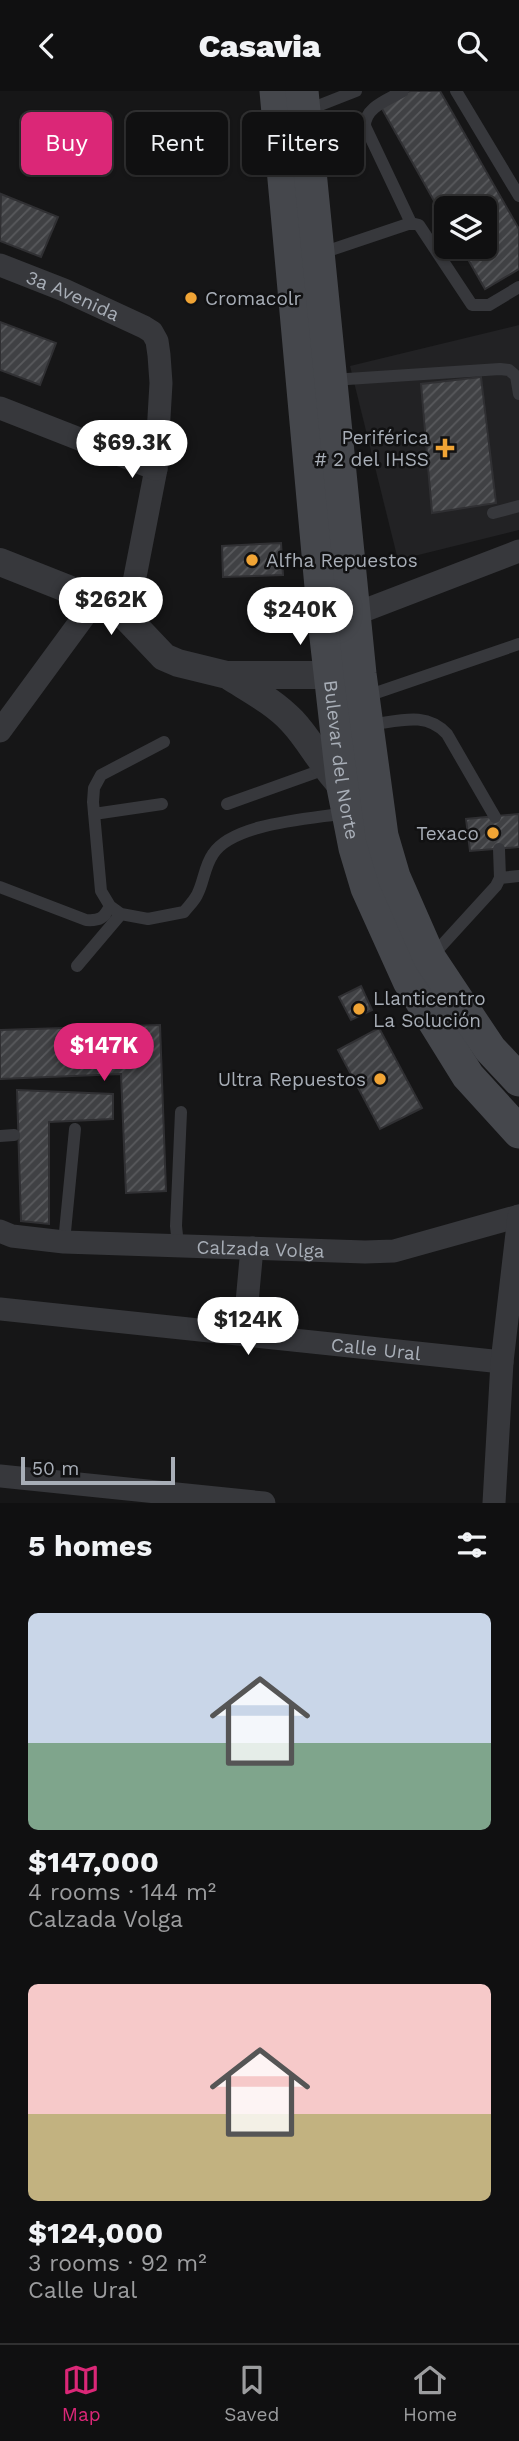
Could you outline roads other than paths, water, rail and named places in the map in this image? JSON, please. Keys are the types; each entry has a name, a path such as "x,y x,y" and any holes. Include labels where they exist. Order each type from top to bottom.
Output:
{"main road":[{"name":"Bulevar del Norte","path":"276,91 340,617 382,836 394,877 430,959 490,1049 519,1080"},
{"name":"Bulevar del Norte","path":"303,101 332,380 340,617"},
{"name":"Bulevar del Norte","path":"355,693 339,789 367,888 409,981 468,1076 519,1132"}],"street":[{"name":"3a Avenida","path":"0,265 64,290 152,332 157,341 161,383 156,469"},
{"path":"0,408 156,469 127,618"},
{"path":"340,617 519,551"},
{"path":"0,562 96,600 127,618 148,642 170,660 227,675 355,693"},
{"path":"0,731 96,600"},
{"path":"227,675 271,702 293,722 339,789"},
{"path":"494,1503 502,1362 519,1216"},
{"name":"Calzada Volga","path":"0,1231 12,1236 64,1242 394,1251 519,1216"},
{"path":"244,1335 252,1248"},
{"name":"Calle Ural","path":"0,1309 502,1362"},
{"path":"0,1476 264,1503"},
{"path":"72,1503 96,1486"}],"lane":[{"path":"403,91 369,111 365,126 411,223"},
{"path":"456,91 519,196"},
{"path":"303,101 348,93"},
{"path":"320,254 411,223 419,226 472,305 489,305 519,287"},
{"path":"332,380 500,369 509,370 516,376 519,394"},
{"path":"493,513 519,506"},
{"path":"355,693 519,644"},
{"path":"355,693 438,725 447,734 495,817"},
{"path":"164,742 102,775 94,788 102,891 116,910 148,919 184,912 198,894 204,872 222,842 339,789"},
{"path":"227,804 339,789"},
{"path":"94,814 162,804"},
{"path":"430,959 496,886 500,878 499,849"},
{"path":"500,878 519,876"},
{"path":"0,887 86,920 99,920 116,910"},
{"path":"77,966 116,910"},
{"path":"178,1245 176,1226 181,1112"},
{"path":"64,1242 75,1129"}],"place":[{"name":"Cromacolr","path":"191,298"},
{"name":"Periférica # 2 del IHSS","path":"445,448"},
{"name":"Alfha Repuestos","path":"252,560"},
{"name":"Texaco","path":"493,833"},
{"name":"Llanticentro La Solución","path":"359,1009"},
{"name":"Ultra Repuestos","path":"380,1079"}]}
